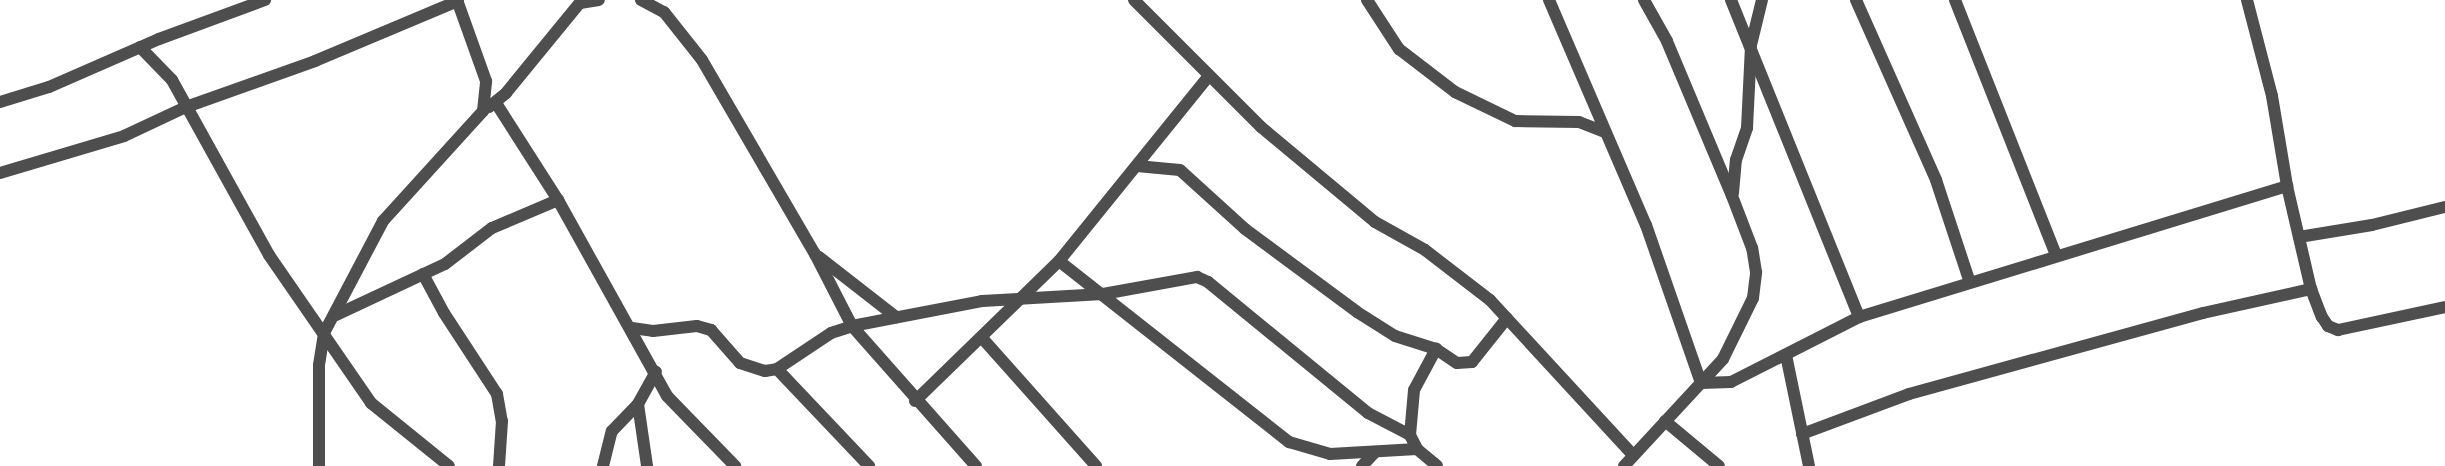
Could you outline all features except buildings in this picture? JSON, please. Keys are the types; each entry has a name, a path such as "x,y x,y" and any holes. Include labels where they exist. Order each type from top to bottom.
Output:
{"street":[{"path":"0,102 49,87 140,47 265,0"},
{"path":"319,466 324,333 336,315 383,221 483,111 496,103 581,1 599,0"},
{"path":"641,0 664,12 696,52 815,254 852,326 915,401 976,466"},
{"path":"1134,0 1208,77 1375,222 1425,250 1507,318 1633,455"},
{"path":"1367,0 1399,49 1424,71 1493,113 1515,121 1580,122 1605,132"},
{"path":"1550,0 1646,225 1701,383"},
{"path":"1624,466 1723,359 1753,298 1756,272 1752,248 1732,196 1667,42 1644,0"},
{"path":"1731,0 1859,317"},
{"path":"1732,196 1736,160 1747,128 1751,45 1762,0"},
{"path":"1856,0 1936,180 1969,280"},
{"path":"1955,0 2056,255"},
{"path":"2247,0 2272,96 2287,186 2311,289 2322,317 2328,326 2338,330 2445,308"},
{"path":"0,173 124,136 186,107 315,61 458,1 486,81 483,111"},
{"path":"140,47 166,73 269,255 371,403 449,466"},
{"path":"915,401 983,339 1059,261 1208,77"},
{"path":"496,103 558,200 680,413 735,466"},
{"path":"1137,166 1180,170 1245,229 1358,312 1395,336 1436,349 1456,363 1472,362 1507,318"},
{"path":"1701,383 1731,382 1859,317 1969,280 2287,186"},
{"path":"336,315 462,253 492,228 558,200"},
{"path":"2299,237 2445,207"},
{"path":"815,254 896,317"},
{"path":"1059,261 1289,442 1330,454 1417,449"},
{"path":"423,274 444,313 496,394 502,421 499,466"},
{"path":"632,328 653,331 697,326 711,330 740,363 765,371 777,369 831,333 852,326 982,301 1103,294 1197,277 1208,282 1368,413 1410,435"},
{"path":"1802,434 1909,394 2203,313 2311,289"},
{"path":"983,339 1096,466"},
{"path":"1436,349 1414,390 1410,435 1417,449 1437,466"},
{"path":"1786,355 1809,466"},
{"path":"777,369 869,466"},
{"path":"603,466 612,431 638,404 656,372"},
{"path":"638,404 647,466"},
{"path":"1665,421 1719,466"},
{"path":"1362,466 1374,453"}]}
